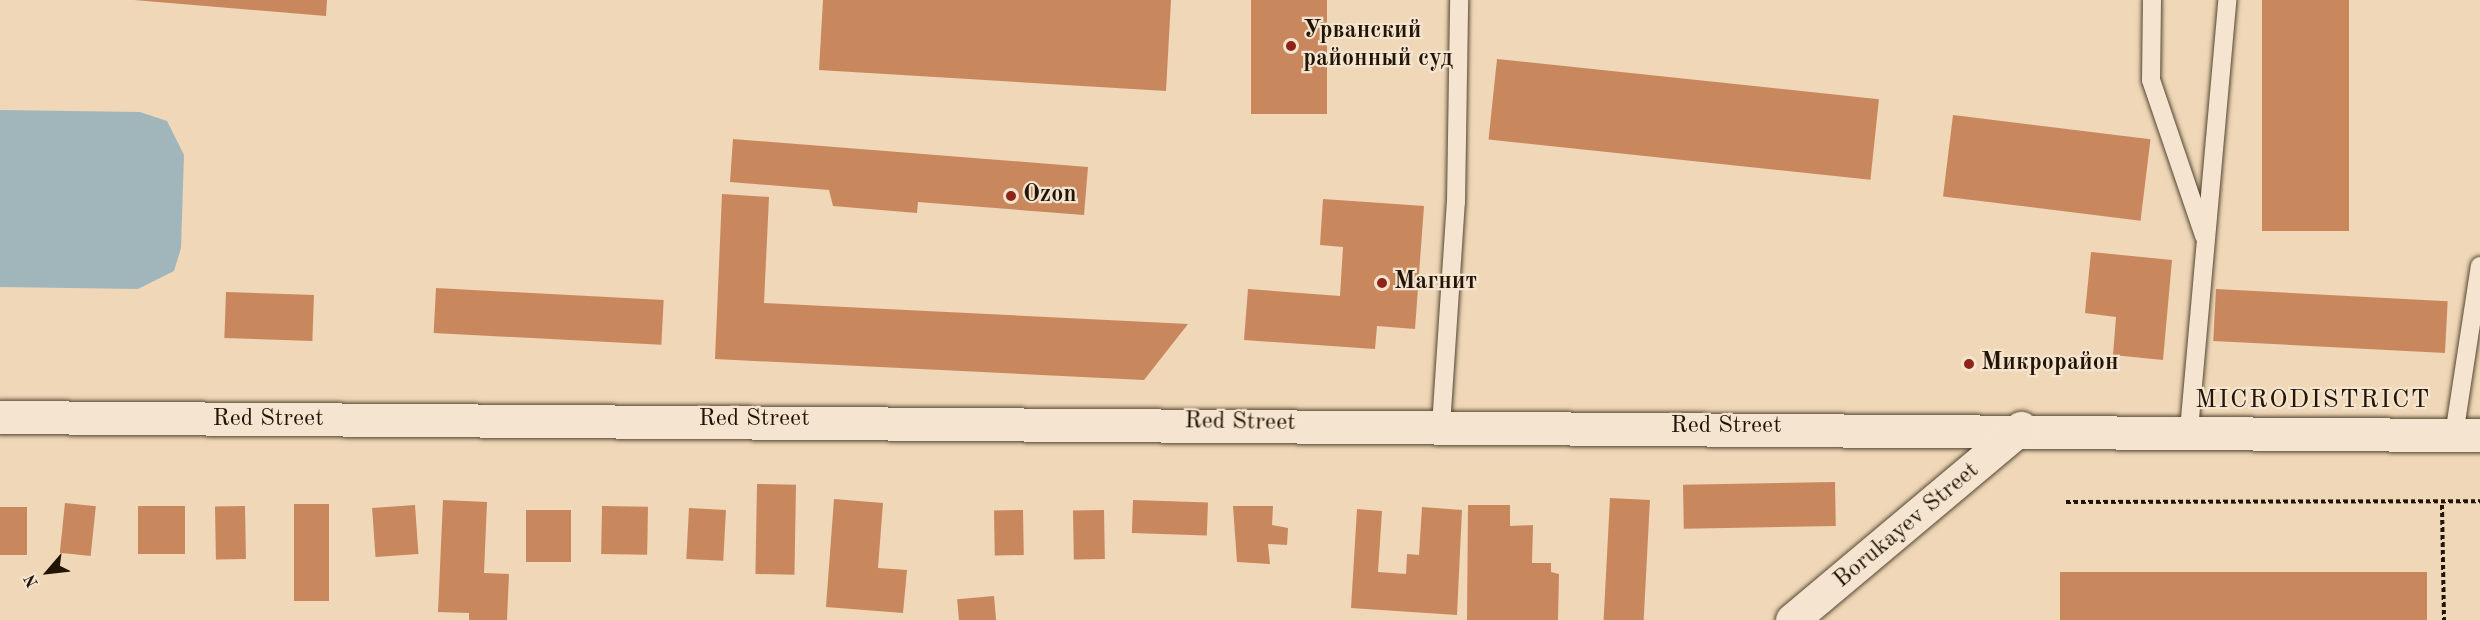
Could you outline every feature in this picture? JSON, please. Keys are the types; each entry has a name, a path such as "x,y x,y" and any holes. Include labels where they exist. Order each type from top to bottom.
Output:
{"street":[{"name":"Red Street","path":"0,417 2189,430 2467,435"},
{"name":"Borukayev Street","path":"1792,620 2021,429"}],"lane":[{"path":"1441,426 1456,202 1459,0"},
{"path":"2152,0 2151,80 2206,240"},
{"path":"2189,430 2227,0"},
{"path":"2467,435 2480,266"}],"path":[{"path":"2066,502 2442,505 2480,501"},
{"path":"2442,505 2444,620"}],"shaded area":[{"path":"0,110 140,112 167,121 184,155 181,248 174,271 138,289 0,287"}],"building":[{"path":"134,0 327,0 326,16"},
{"path":"823,0 1171,0 1166,91 819,70"},
{"path":"1251,0 1327,0 1327,114 1251,114"},
{"path":"2262,0 2349,0 2349,231 2262,231"},
{"path":"1497,59 1879,99 1870,180 1489,140"},
{"path":"1953,115 2151,139 2141,221 1943,196"},
{"path":"733,139 1088,167 1084,215 918,202 917,213 833,206 829,190 730,182"},
{"path":"722,194 769,197 764,303 1188,324 1144,380 715,359"},
{"path":"1323,199 1424,206 1415,329 1377,326 1375,349 1244,340 1248,289 1340,296 1343,247 1320,245"},
{"path":"2091,252 2172,260 2163,360 2113,355 2116,317 2085,313"},
{"path":"436,288 664,300 661,345 434,333"},
{"path":"2216,289 2448,301 2445,353 2213,341"},
{"path":"226,292 314,295 312,341 224,338"},
{"path":"1835,482 1836,526 1684,529 1683,485"},
{"path":"757,484 796,485 794,575 755,574"},
{"path":"1610,498 1650,500 1644,620 1604,620"},
{"path":"834,499 883,503 878,568 907,570 903,613 826,607"},
{"path":"443,500 487,502 484,573 509,574 507,620 469,620 469,613 438,612"},
{"path":"1133,500 1208,503 1207,536 1132,533"},
{"path":"65,503 96,506 91,556 60,553"},
{"path":"294,504 329,504 329,601 294,601"},
{"path":"415,505 418,554 376,557 372,508"},
{"path":"1468,505 1510,505 1510,526 1533,525 1532,563 1551,563 1551,572 1559,574 1558,620 1467,620"},
{"path":"138,506 185,506 185,554 138,554"},
{"path":"245,506 246,559 216,560 215,507"},
{"path":"602,506 648,507 647,555 601,554"},
{"path":"1233,506 1273,506 1272,525 1288,528 1287,545 1268,544 1270,564 1237,562"},
{"path":"0,507 27,507 27,555 0,555"},
{"path":"1422,507 1462,510 1457,615 1351,608 1357,509 1382,511 1378,572 1406,574 1407,554 1419,555"},
{"path":"689,508 726,510 723,561 686,559"},
{"path":"526,510 571,510 571,562 526,562"},
{"path":"1023,510 1024,555 995,555 994,511"},
{"path":"1104,510 1105,559 1074,560 1073,511"},
{"path":"2060,572 2427,572 2427,620 2060,620"},
{"path":"994,596 996,620 959,620 957,599"}],"place":[{"name":"Урванский районный суд","path":"1291,46"},
{"name":"Ozon","path":"1011,196"},
{"name":"Магнит","path":"1382,283"},
{"name":"Микрорайон","path":"1969,364"}],"district":[{"name":"MICRODISTRICT","path":"2313,401"}]}
